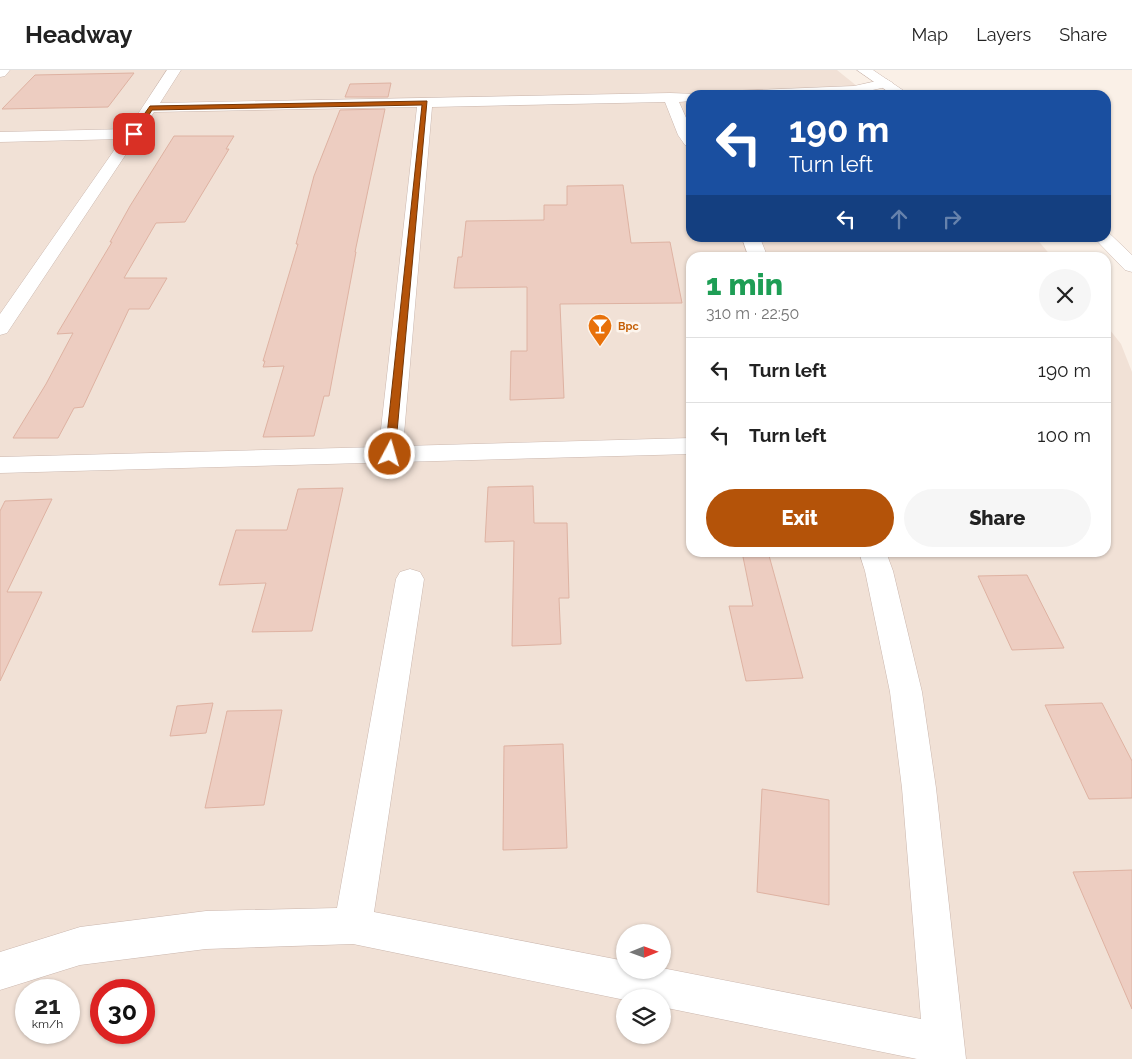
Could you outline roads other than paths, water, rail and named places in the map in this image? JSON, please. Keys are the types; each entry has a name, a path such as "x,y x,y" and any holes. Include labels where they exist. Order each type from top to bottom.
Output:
{"street":[{"path":"0,73 3,70"},
{"path":"0,329 134,134 174,70"},
{"path":"864,70 896,90"},
{"path":"854,90 886,83"},
{"path":"150,108 686,97"},
{"path":"670,98 686,135"},
{"path":"390,454 425,103"},
{"path":"0,137 134,134"},
{"path":"1108,242 1132,266"},
{"path":"0,465 686,446"},
{"path":"0,971 80,946 206,930 353,926 944,1051 919,788 906,692 879,571 874,557"},
{"path":"353,926 410,579"}],"place":[{"name":"Bpc","path":"600,347"}]}
